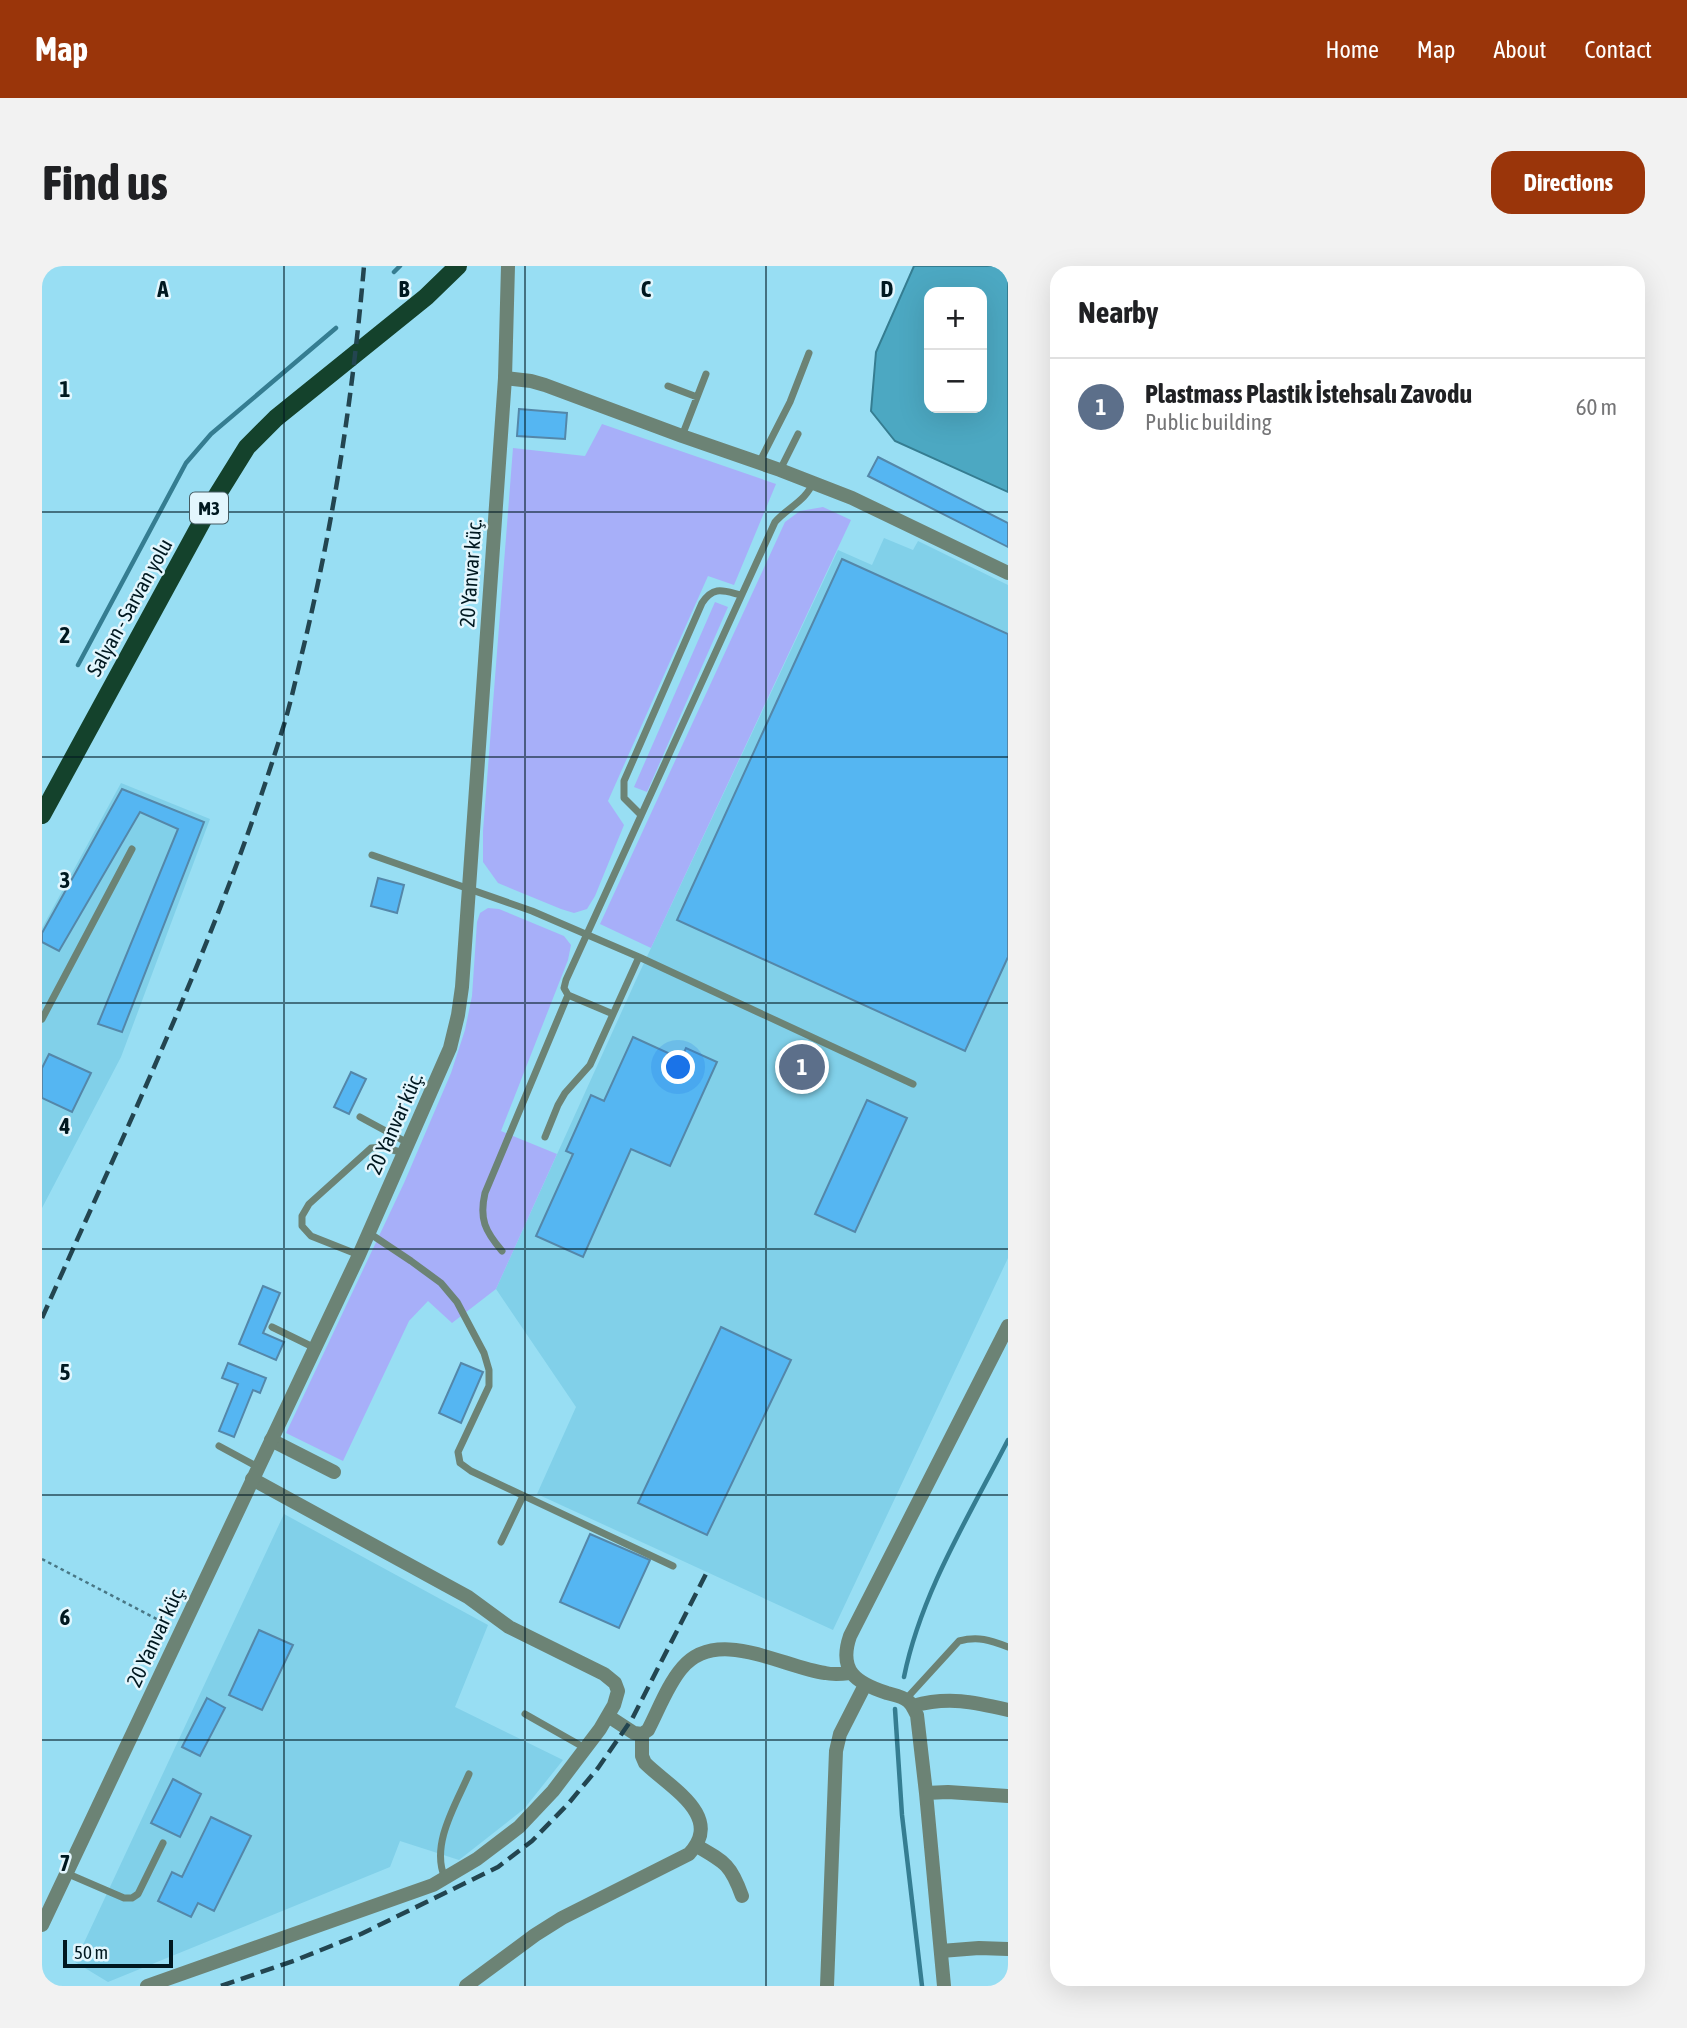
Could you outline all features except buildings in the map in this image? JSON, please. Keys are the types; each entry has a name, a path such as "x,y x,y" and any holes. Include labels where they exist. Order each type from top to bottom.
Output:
{"main road":[{"name":"Salyan - Sarvan yolu","path":"42,815 211,505 247,447 276,418 426,297 458,266"}],"street":[{"name":"20 Yanvar küç.","path":"42,1925 359,1255 450,1048 462,987 505,379 508,266"},
{"path":"505,379 545,385 813,482 1008,573"},
{"path":"1008,1326 850,1636 846,1650 846,1661 858,1681 909,1702 951,1699 1008,1710"},
{"path":"271,1440 334,1472"},
{"path":"147,1986 433,1885 477,1859 519,1827 553,1791 608,1716 618,1691 615,1683 604,1674 509,1628 468,1597 255,1473"},
{"path":"608,1716 642,1734 648,1730 680,1670 689,1661 711,1650 749,1652 822,1673 852,1674"},
{"path":"828,1986 836,1751 839,1734 865,1685"},
{"path":"909,1702 916,1715 926,1793 944,1986"},
{"path":"466,1986 562,1917 689,1854 696,1846 701,1835 694,1807 684,1795 645,1763 642,1756 642,1734"},
{"path":"926,1793 1008,1796"},
{"path":"696,1846 727,1864 735,1876 742,1896"},
{"path":"941,1951 1008,1949"}],"lane":[{"path":"759,463 790,402 809,354"},
{"path":"682,436 706,374"},
{"path":"668,386 697,397"},
{"path":"780,470 798,434"},
{"path":"613,1014 568,995 564,988 566,979 775,522 810,491 813,482"},
{"path":"641,815 624,798 624,781 702,603 708,594 719,590 741,595"},
{"path":"42,1018 132,849"},
{"path":"372,855 532,911 586,933 913,1084"},
{"path":"545,1137 565,1093 590,1065 639,957"},
{"path":"502,1251 485,1226 481,1209 485,1193 568,995"},
{"path":"360,1117 407,1148"},
{"path":"359,1255 311,1236 302,1226 302,1216 309,1204 371,1148 407,1148"},
{"path":"369,1233 441,1283 457,1302 484,1353 489,1370 489,1386 458,1452 460,1463 471,1471 673,1566"},
{"path":"272,1328 315,1348"},
{"path":"219,1446 255,1473"},
{"path":"501,1542 523,1496"},
{"path":"909,1702 959,1641 985,1638 1008,1647"},
{"path":"525,1714 585,1748"},
{"path":"445,1878 441,1868 444,1835 469,1774"},
{"path":"66,1873 124,1898 132,1898 138,1895 163,1843"}],"path":[{"path":"42,1559 180,1631"}],"shaded area":[{"path":"914,266 1008,266 1008,492 895,441 871,411 876,352"},
{"path":"602,424 776,484 734,585 708,576 608,801 624,825 595,896 587,909 574,913 498,883 483,862 483,831 513,448 585,456"},
{"path":"823,507 851,520 651,948 600,924 785,522 800,511"},
{"path":"884,538 913,550 918,541 1008,585 1008,1258 833,1630 537,1494 576,1407 496,1289 636,980 838,550 872,565"},
{"path":"715,602 728,607 647,792 634,787"},
{"path":"121,783 210,819 121,1057 42,1208 42,928"},
{"path":"488,908 499,909 564,936 571,945 568,960 501,1131 557,1154 496,1289 452,1323 428,1301 409,1321 343,1461 286,1433 404,1183 451,1073 465,1030 472,996 477,922 480,913"},
{"path":"284,1514 488,1625 455,1707 563,1760 524,1809 459,1860 400,1841 390,1867 108,1982 75,1962"}],"waterway":[{"path":"394,272 400,266"},
{"path":"78,665 186,463 211,434 336,328"},
{"path":"904,1677 922,1615 934,1585 1008,1440"},
{"path":"895,1709 902,1815 922,1986"}],"railway":[{"path":"42,1318 201,955 257,806 285,720 315,598 333,504 348,409 364,266"},
{"path":"221,1986 361,1934 498,1867 532,1841 598,1768 632,1719 707,1572"}],"place":[{"name":"Plastmass Plastik İstehsalı Zavodu","path":"802,1067"}]}
